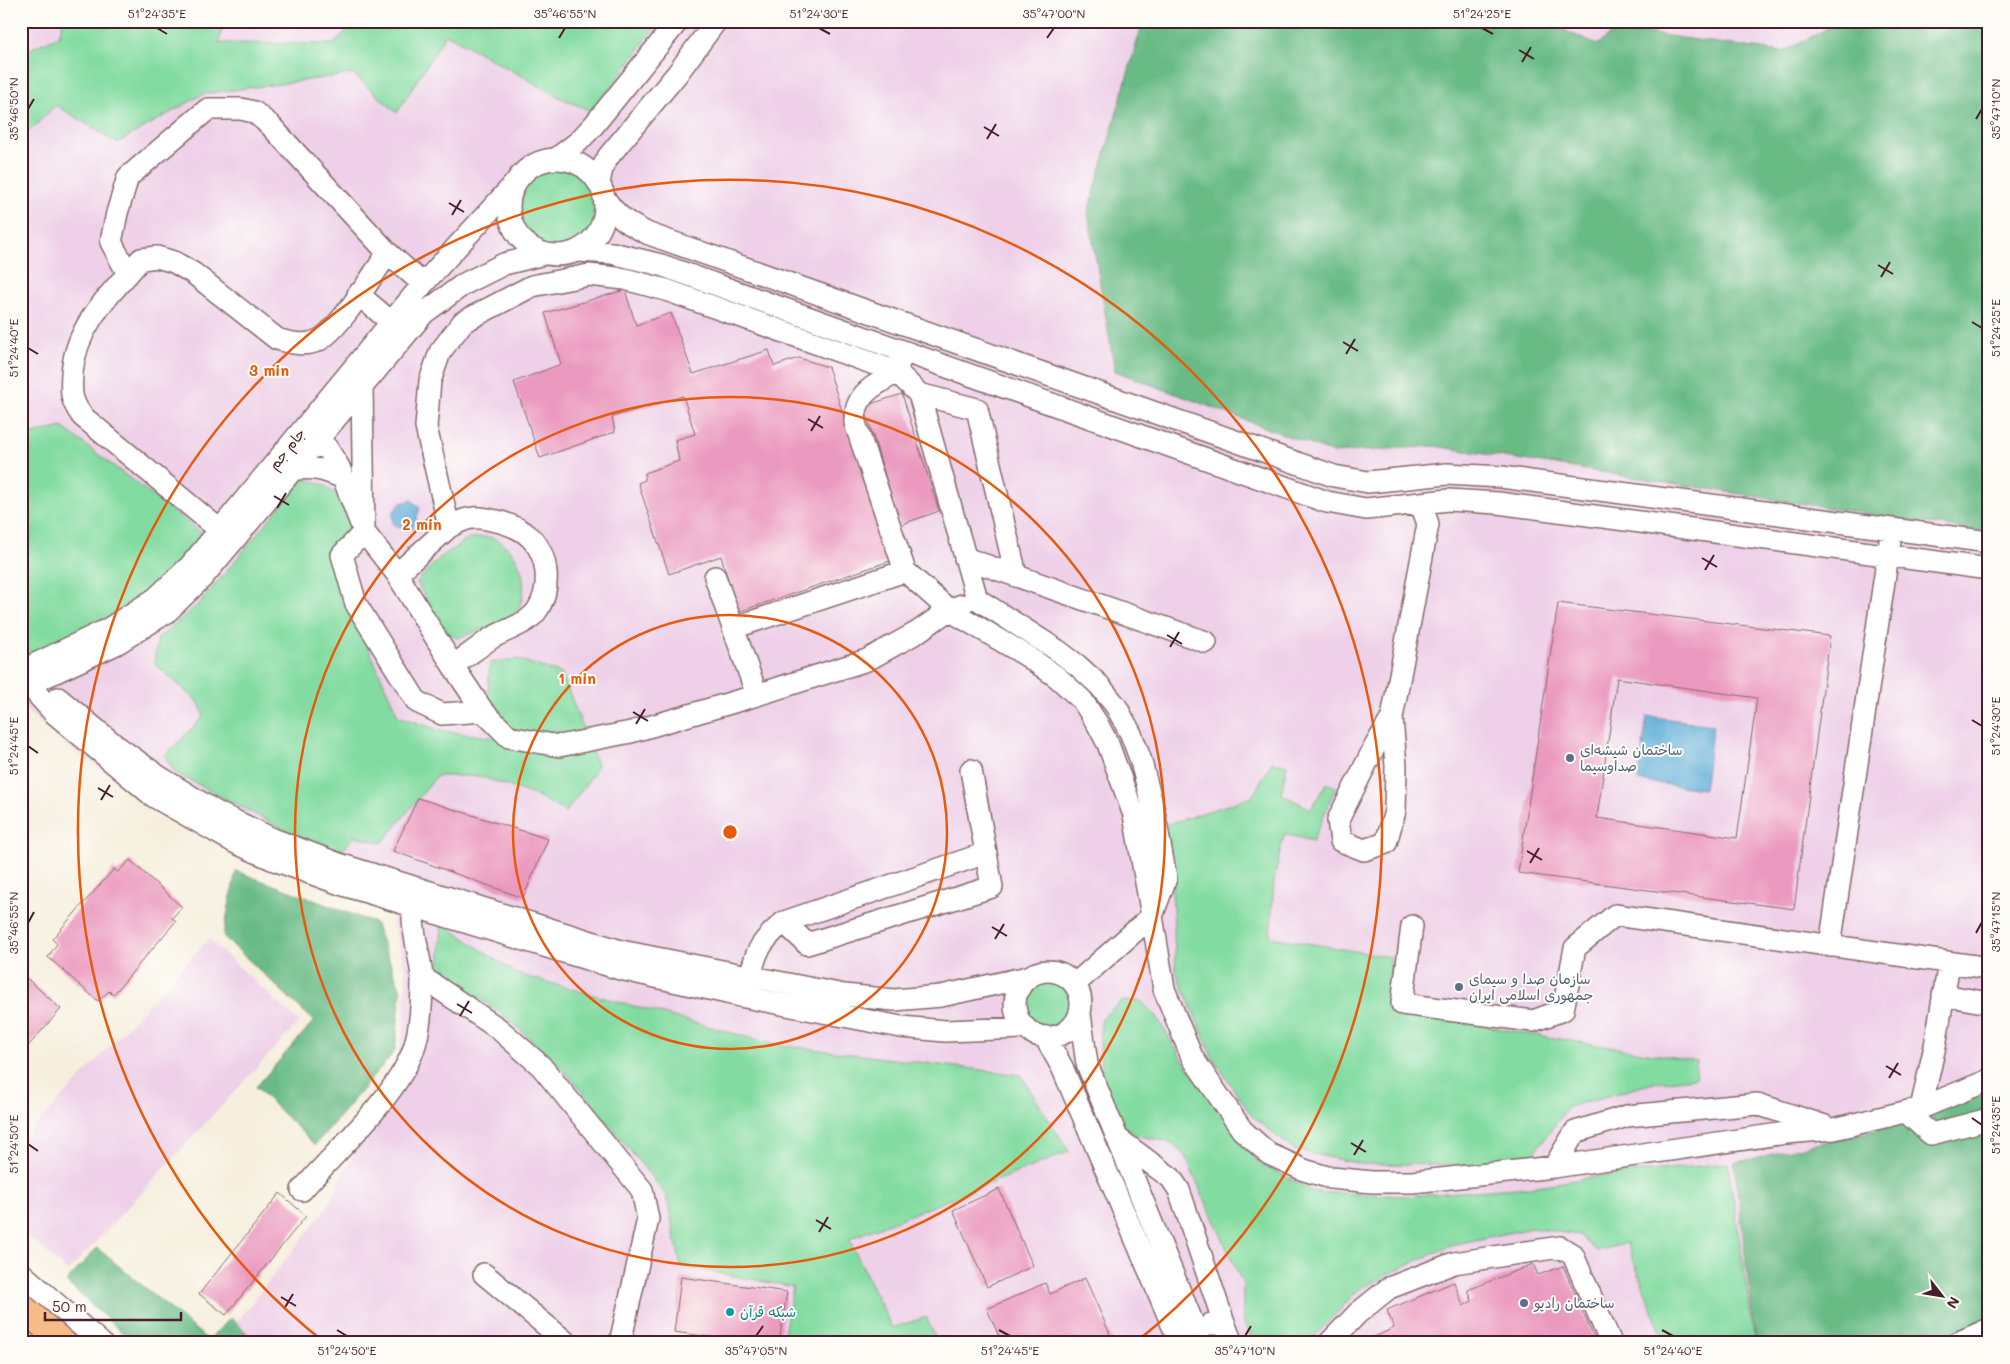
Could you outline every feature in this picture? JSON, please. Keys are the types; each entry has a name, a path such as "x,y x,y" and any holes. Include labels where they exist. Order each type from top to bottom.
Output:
{"main road":[{"path":"21,1306 63,1343"}],"lane":[{"path":"557,158 578,142 594,126 678,21"},
{"path":"716,21 676,74 617,145 602,169 602,191 605,216 599,232 592,241 578,251 561,256 544,254 524,244 514,231 509,217 508,200 521,174 540,161 557,158 582,165 602,191 615,214 630,225 649,234 1334,476 1368,482 1447,474 1500,477 1989,542"},
{"path":"128,274 111,242 117,213 128,177 208,109 226,107 254,112 270,125 388,253 423,284"},
{"name":"جام جم","path":"28,676 156,598 227,535 292,470 391,322 516,182"},
{"path":"578,251 612,253 662,265 1327,502 1366,509 1418,505 1448,500 1498,503 1989,569"},
{"path":"227,535 82,416 70,396 77,346 89,320 107,296 141,259 157,257 174,262 193,273 278,339 291,343 305,344 319,340 338,322 388,253"},
{"name":"جام جم","path":"227,535 315,433 362,385 424,312 456,290 504,264 544,254"},
{"path":"449,527 426,427 430,381 440,352 463,322 532,286 589,275 625,279 666,290 897,372 919,394 977,599 1057,650 1099,685 1116,706 1131,734 1140,758 1144,813"},
{"path":"358,294 391,322"},
{"path":"911,326 897,372 867,390 854,410 855,423 905,571 949,610 1027,656 1057,677 1082,700 1097,723 1144,813 1166,878 1152,916 1075,984"},
{"path":"362,385 364,532 342,555 356,604 417,702 442,714 483,711"},
{"path":"919,394 977,409 1016,575"},
{"path":"363,442 351,432 336,426 315,433 327,448 343,478 364,532 397,574 483,711 509,737 559,746 631,732 757,695 867,660 916,633 949,610 977,599"},
{"path":"292,470 308,467 323,469 343,478"},
{"path":"1392,718 1374,748 1338,820 1341,841 1364,850 1386,843 1395,811 1396,766 1392,718 1428,524 1418,505 1412,479"},
{"path":"1618,519 1623,493"},
{"path":"397,574 449,527 465,519 476,517 504,523 524,531 539,546 545,562 546,580 545,593 539,609 530,620 492,638 453,666"},
{"path":"1830,946 1892,529"},
{"path":"965,558 1206,642"},
{"path":"733,628 905,571"},
{"path":"715,577 757,695"},
{"path":"28,676 54,713 151,783 273,839 339,864 415,897 621,950 747,987 901,1028 945,1031 1026,1028"},
{"path":"784,922 807,944 992,887 971,770"},
{"path":"747,987 758,947 769,934 784,922 986,854"},
{"path":"302,1190 393,1088 413,1051 421,1017 422,977 415,897"},
{"path":"1412,926 1402,1004 1533,1021 1563,1010 1575,948 1614,915 1989,968"},
{"path":"1152,916 1164,989 1192,1057 1242,1130 1270,1154 1304,1170 1331,1178 1372,1182 1412,1182 1554,1167 1786,1134 1834,1129 1913,1110 1989,1080"},
{"path":"1913,1110 1935,1046 1949,963"},
{"path":"747,987 894,1000 941,996 1028,977 1048,970 1068,977 1075,984 1081,999 1080,1014 1087,1064 1116,1138 1132,1172 1188,1336"},
{"path":"422,977 498,1029 541,1066 642,1190 648,1219 620,1343"},
{"path":"1028,977 1022,984 1015,1002 1020,1021 1034,1034 1045,1037 1056,1036 1066,1032 1075,1024 1080,1014"},
{"path":"1943,995 1989,1003"},
{"path":"1045,1037 1062,1067 1111,1178 1188,1336"},
{"path":"1554,1167 1575,1132 1627,1116 1756,1104 1834,1129"},
{"path":"1913,1110 1930,1134 1989,1120"},
{"path":"1116,1138 1171,1178 1178,1190 1232,1343"},
{"path":"1111,1178 1132,1172"},
{"path":"1329,1343 1358,1313 1390,1288 1454,1264 1560,1247 1574,1255 1611,1343"},
{"path":"21,1273 101,1343"},
{"path":"484,1274 567,1343"},
{"path":"1188,1336 1224,1323"},
{"path":"1957,1343 1989,1328"}],"shaded area":[{"path":"21,21 1989,21 1989,1104 1787,1343 220,1343 328,1206 393,1071 403,1031 406,973 391,915 226,849 73,750 21,707"},
{"path":"209,939 299,1022 68,1272 21,1229 21,1142"}],"green space":[{"path":"63,21 224,21 219,43 334,44 355,21 660,21 593,112 561,98 446,34 397,113 353,74 203,94 117,143 56,105 21,140 21,53 59,36"},
{"path":"1143,21 1544,21 1597,45 1618,29 1783,52 1841,21 1989,21 1989,533 1434,446 1333,453 1115,371 1088,213"},
{"path":"549,167 565,167 580,174 591,185 598,200 595,224 586,237 565,249 549,249 534,242 523,231 516,216 516,200 523,185 534,174"},
{"path":"62,427 203,534 157,589 92,628 21,657 21,437"},
{"path":"303,479 314,481 330,489 343,509 350,528 330,549 345,594 398,716 442,731 498,738 487,704 490,663 517,659 562,674 598,767 566,812 534,795 479,776 437,776 382,843 355,836 337,857 174,772 165,756 204,716 199,703 154,663 158,638 201,602"},
{"path":"489,537 502,543 518,562 524,587 522,599 517,610 508,619 458,638 442,631 417,582 438,559 469,538"},
{"path":"1272,762 1287,765 1281,794 1311,809 1327,783 1336,787 1313,841 1284,834 1274,881 1270,937 1391,957 1390,1008 1523,1033 1697,1061 1695,1078 1657,1082 1568,1107 1534,1153 1489,1165 1361,1164 1294,1150 1252,1116 1213,1058 1176,972 1171,867 1162,826 1252,797"},
{"path":"236,871 375,923 401,991 395,1051 315,1145 256,1087 314,1021 223,936"},
{"path":"442,923 517,974 772,1044 1021,1075 1069,1152 849,1239 892,1328 926,1317 938,1343 782,1343 793,1287 681,1266 666,1195 575,1082 516,1025 439,969"},
{"path":"1044,978 1054,978 1063,982 1071,990 1075,1004 1071,1018 1063,1026 1054,1030 1044,1030 1035,1026 1027,1018 1023,1009 1023,999 1027,990 1035,982"},
{"path":"1122,1001 1141,1001 1156,1016 1184,1062 1257,1162 1315,1192 1404,1196 1531,1187 1601,1176 1728,1163 1755,1343 1665,1343 1627,1243 1597,1251 1579,1235 1532,1228 1456,1244 1409,1264 1358,1290 1309,1343 1254,1343 1243,1321 1243,1284 1185,1156 1179,1149 1168,1142 1138,1135 1125,1127 1115,1115 1108,1101 1101,1067 1101,1019"},
{"path":"1989,1092 1989,1343 1756,1343 1734,1163 1913,1121"},
{"path":"97,1248 208,1340 231,1318 257,1343 134,1343 66,1282"}],"water":[{"path":"412,500 420,508 413,529 403,529 393,524 393,512 401,503"},
{"path":"1647,716 1713,725 1704,789 1638,781"}],"building":[{"path":"625,290 636,325 671,313 693,374 769,350 774,366 799,358 828,367 890,561 738,612 721,556 669,574 638,483 645,480 645,473 679,461 675,440 695,434 683,396 612,417 615,432 540,458 514,382 561,364 545,313"},
{"path":"902,394 939,511 900,525 864,406"},
{"name":"ساختمان شیشه‌ای صداوسیما","path":"1558,603 1830,636 1794,909 1518,873","holes":["1617,678 1757,698 1737,838 1597,818"]},
{"path":"1989,783 1989,818 1988,818 1985,808"},
{"path":"418,798 548,839 523,898 393,851"},
{"path":"130,860 182,907 172,918 176,921 113,995 109,991 98,1001 48,957 57,944 52,939 114,869 118,872"},
{"path":"21,973 61,1009 21,1054"},
{"path":"999,1189 1033,1266 987,1287 953,1210"},
{"path":"280,1193 306,1216 226,1315 199,1294"},
{"name":"ساختمان رادیو","path":"1533,1264 1538,1275 1563,1266 1595,1340 1588,1343 1369,1343 1368,1340 1394,1328 1387,1310 1454,1282 1463,1306 1472,1301 1468,1290"},
{"name":"شبکه قرآن","path":"681,1277 787,1292 779,1343 755,1343 674,1332"},
{"path":"1085,1278 1114,1343 1002,1343 987,1309 1045,1283 1050,1294"}],"place":[{"name":"ساختمان شیشه‌ای صداوسیما","path":"1570,758"},
{"name":"سازمان صدا و سیمای جمهوری اسلامی ایران","path":"1459,987"},
{"name":"ساختمان رادیو","path":"1524,1303"},
{"name":"شبکه قرآن","path":"730,1312"}]}
